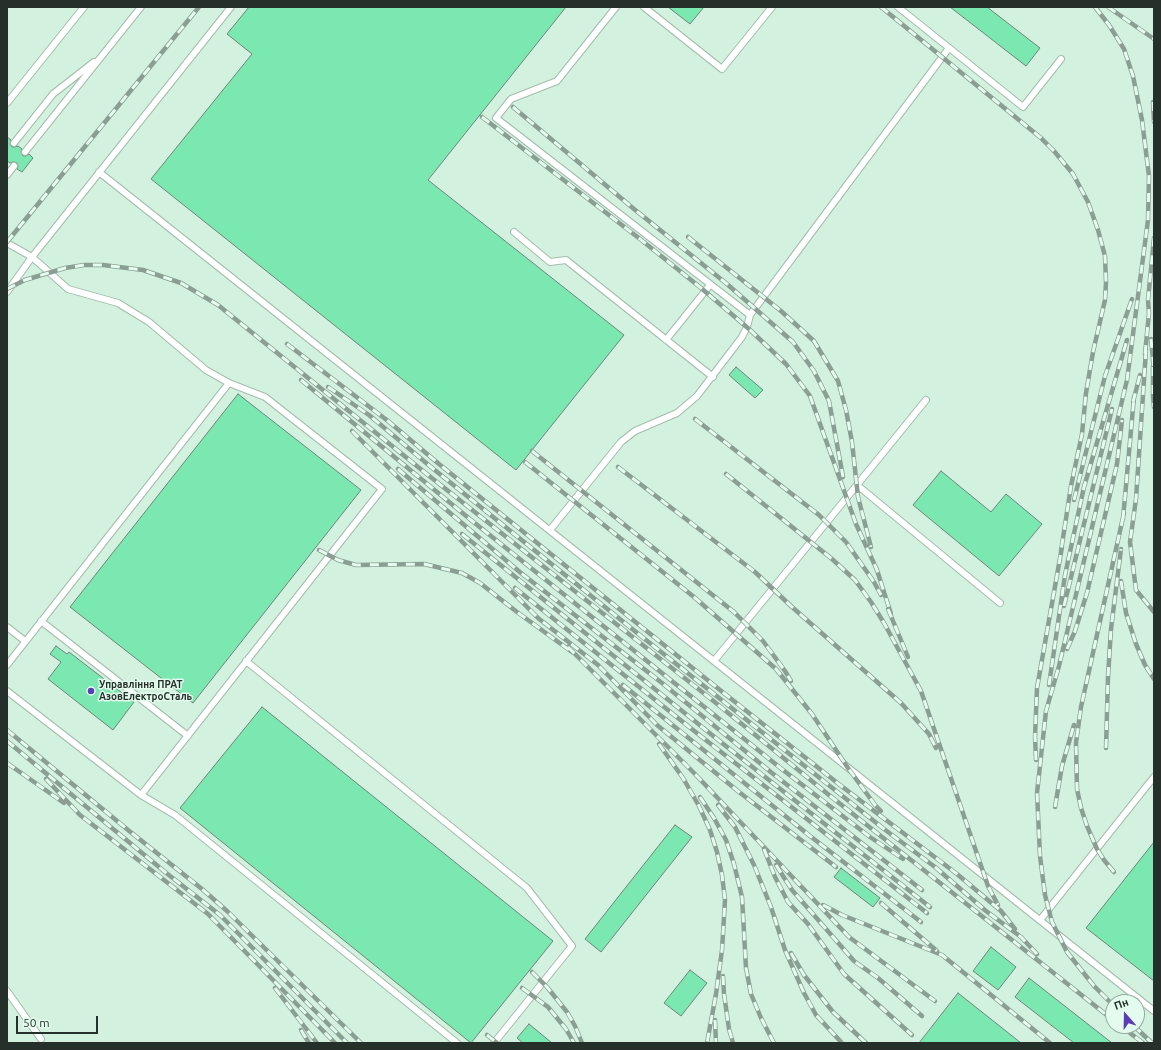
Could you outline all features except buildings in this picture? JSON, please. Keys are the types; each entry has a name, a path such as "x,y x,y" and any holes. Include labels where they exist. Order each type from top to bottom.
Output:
{"lane":[{"path":"7,103 84,7"},
{"path":"25,152 141,7"},
{"path":"7,292 32,257 231,7"},
{"path":"616,7 557,81 511,99 496,118 750,315"},
{"path":"644,7 722,69 772,7"},
{"path":"898,7 1023,107 1061,59"},
{"path":"550,530 621,442 635,431 677,413 697,396 713,377 742,337 747,327 750,315 950,48"},
{"path":"14,143 53,94 103,55"},
{"path":"7,175 14,166"},
{"path":"99,172 1154,1012"},
{"path":"514,232 550,262 566,260 713,377"},
{"path":"7,243 32,257 68,289 118,303 149,322 206,370 229,383 265,396 382,489 140,795"},
{"path":"666,340 710,285"},
{"path":"7,665 229,383"},
{"path":"714,662 926,400"},
{"path":"857,485 1000,602"},
{"path":"41,621 188,736"},
{"path":"7,627 25,641"},
{"path":"246,662 528,888 572,946 494,1043"},
{"path":"7,691 140,795 175,815 457,1043"},
{"path":"1040,920 1154,777"},
{"path":"7,991 41,1039"}],"shaded area":[{"path":"7,7 1154,7 1154,1043 7,1043"}],"railway":[{"path":"7,242 199,7"},
{"path":"881,7 1041,138 1054,151 1073,174 1088,202 1098,230 1105,256 1105,300 1093,352 1086,393 1082,434 1071,486 1061,551"},
{"path":"1095,7 1109,25 1124,49 1133,76 1142,120 1149,176 1148,220 1127,380 1059,666 1046,711 1037,793 1040,856 1045,895 1052,922 1067,952 1094,986 1105,997"},
{"path":"1108,7 1154,39"},
{"path":"1153,102 1154,122"},
{"path":"513,107 634,209 727,284 793,342 814,371 829,401 843,477"},
{"path":"482,117 701,288 749,329 786,364 810,396 856,524 877,570 891,614"},
{"path":"688,237 781,311 814,341 838,381 846,410 852,442 858,497 871,547"},
{"path":"1145,354 1154,238"},
{"path":"7,289 25,280 65,268 84,265 103,265 143,270 181,283 218,305 423,471 1105,1014"},
{"path":"1074,500 1105,376 1132,299"},
{"path":"1151,339 1154,370"},
{"path":"1049,685 1065,575 1084,487 1127,340"},
{"path":"287,344 388,421 439,464 840,785 957,874 1001,911 1015,929"},
{"path":"1146,350 1136,499 1130,542 1136,590 1154,612"},
{"path":"1153,367 1154,407"},
{"path":"1133,402 1140,375"},
{"path":"301,380 471,520 783,770 870,837 903,859"},
{"path":"328,387 369,415 431,467 636,632 884,829 935,867 986,911 1021,937 1037,954"},
{"path":"1123,519 1134,397"},
{"path":"1064,606 1112,409"},
{"path":"695,419 819,515 846,542 874,582 881,595"},
{"path":"1067,649 1075,631 1087,593 1117,464 1122,420"},
{"path":"352,431 538,618 598,665 657,725 739,792 836,867"},
{"path":"532,451 734,612 763,641 791,681"},
{"path":"525,462 694,597 776,669 812,714 848,768 881,811"},
{"path":"618,467 755,572 792,607 901,703 929,734 936,748"},
{"path":"398,469 521,573 662,683 772,773 922,890"},
{"path":"726,474 832,559 855,580 871,602 921,691 988,886 998,905"},
{"path":"1114,872 1097,849 1081,808 1077,789 1076,743 1081,707 1124,513"},
{"path":"462,534 717,739 930,907"},
{"path":"1036,760 1035,737 1037,688 1062,547"},
{"path":"1106,748 1111,629 1121,549"},
{"path":"319,550 338,560 356,565 424,564 462,573 480,583 572,652"},
{"path":"1121,581 1126,613 1136,644 1145,665 1154,679"},
{"path":"515,588 693,730 927,913"},
{"path":"888,609 908,657"},
{"path":"568,647 695,774 849,937 935,1001"},
{"path":"623,685 810,836 921,922"},
{"path":"1055,807 1062,766 1074,725"},
{"path":"7,730 227,911 361,1043"},
{"path":"7,741 165,872 220,915 347,1043"},
{"path":"659,744 683,778 699,806 710,830 722,875 725,900 722,950 707,1043"},
{"path":"7,763 64,803"},
{"path":"46,779 80,815 208,914 335,1043"},
{"path":"700,797 726,840 734,864 742,897 746,968 751,994 774,1043"},
{"path":"718,805 735,827 754,865 771,907 785,950 804,993 816,1015 842,1043"},
{"path":"764,849 775,877 788,902 808,924 844,974 912,1035"},
{"path":"776,865 792,890 854,961 878,978 922,1016"},
{"path":"881,903 937,951"},
{"path":"823,905 842,915 942,955 1050,1043"},
{"path":"791,953 804,975 833,1012 866,1043"},
{"path":"532,972 547,987 567,1012 582,1043"},
{"path":"723,976 729,1029 733,1043"},
{"path":"275,988 317,1043"},
{"path":"522,988 548,1007 566,1029 574,1043"},
{"path":"715,1020 716,1043"},
{"path":"301,1030 309,1043"},
{"path":"1131,1034 1143,1043"},
{"path":"1142,1034 1152,1043"},
{"path":"487,1035 497,1043"}],"place":[{"name":"Управління ПРАТ АзовЕлектроСталь","path":"91,691"}]}
